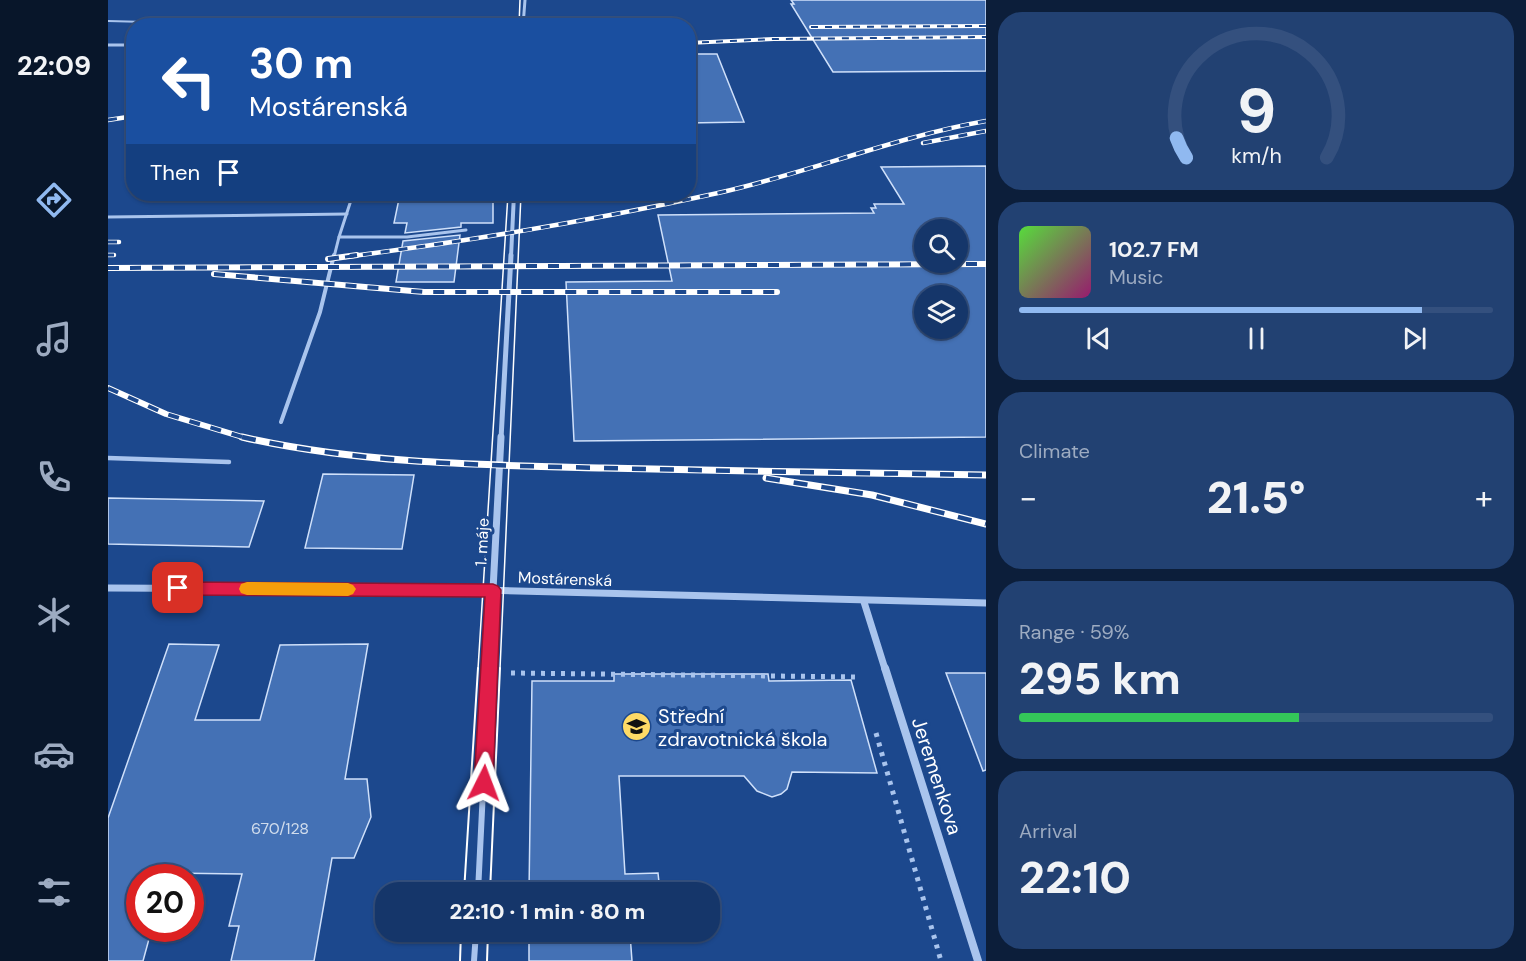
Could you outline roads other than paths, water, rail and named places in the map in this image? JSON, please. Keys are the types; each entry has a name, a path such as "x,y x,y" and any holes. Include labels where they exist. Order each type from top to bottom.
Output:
{"street":[{"path":"524,18 525,0"},
{"path":"108,45 126,45"},
{"name":"1. máje","path":"493,590 514,201"},
{"name":"Mostárenská","path":"108,588 493,590 864,602 986,603"},
{"name":"Jeremenkova","path":"864,602 978,961"}],"lane":[{"path":"108,21 126,21"},
{"path":"281,422 320,312 351,201"},
{"path":"108,217 346,214"},
{"path":"339,237 407,237 466,230"},
{"path":"108,458 229,462"},
{"name":"1. máje","path":"479,882 493,590"},
{"path":"474,961 475,942"}],"tram line":[{"path":"519,18 520,0"},
{"path":"478,669 508,201"},
{"path":"500,669 521,201"},
{"path":"465,882 478,668"},
{"path":"490,882 500,668"},
{"path":"460,961 461,942"},
{"path":"487,961 488,942"}],"railway":[{"path":"811,27 986,26"},
{"path":"696,43 774,39 986,37"},
{"path":"108,120 126,117"},
{"path":"696,198 785,176 918,136 986,121"},
{"path":"923,143 986,131"},
{"path":"345,257 532,229 681,201"},
{"path":"108,242 119,242"},
{"path":"108,255 114,255"},
{"path":"328,259 357,255"},
{"path":"108,268 986,264"},
{"path":"214,274 424,292 777,292"},
{"path":"108,388 166,414 243,437"},
{"path":"243,437 332,453 467,464 986,475"},
{"path":"243,437 249,439"},
{"path":"766,478 872,495 986,524"}],"place":[{"name":"Střední zdravotnická škola","path":"637,727"}]}
